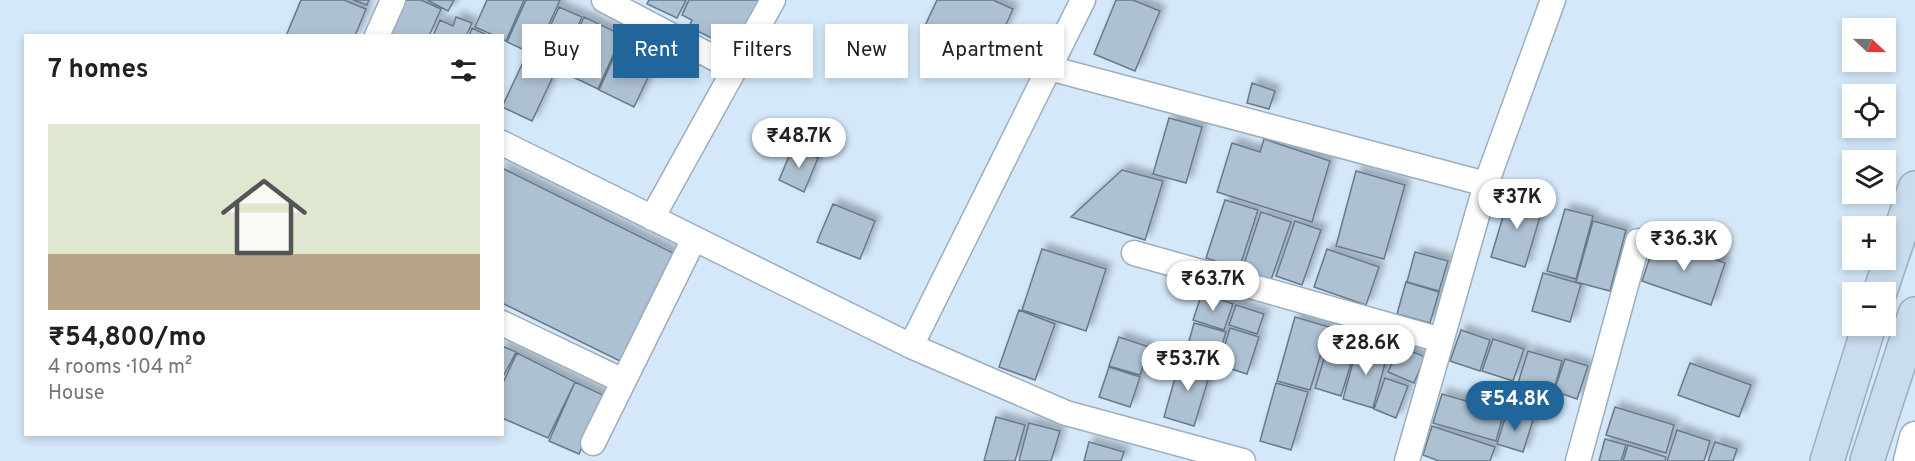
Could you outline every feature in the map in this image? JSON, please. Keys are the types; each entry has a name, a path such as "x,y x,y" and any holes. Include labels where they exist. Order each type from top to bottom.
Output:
{"main road":[{"path":"1883,282 1915,188"},
{"path":"1867,461 1915,314"},
{"path":"1827,461 1866,336"}],"street":[{"path":"378,34 393,0"},
{"path":"604,0 711,56"},
{"path":"760,24 774,0"},
{"path":"1064,38 1083,0"},
{"path":"1407,461 1486,184 1553,0"},
{"path":"1064,72 1486,184"},
{"path":"652,218 730,78"},
{"path":"911,346 1044,78"},
{"path":"504,144 911,346 1066,413 1243,461"},
{"path":"593,443 694,239"},
{"path":"1578,461 1638,241"},
{"path":"1134,253 1441,340"},
{"path":"504,324 623,381"},
{"path":"1908,461 1915,437"}],"building":[{"path":"301,0 344,0 366,9 356,34 287,34"},
{"path":"353,0 369,0 367,5"},
{"path":"404,0 421,0 441,9 430,34 389,34"},
{"path":"427,0 454,0 448,11"},
{"path":"487,0 524,0 506,41 504,34 491,34 475,27"},
{"path":"526,0 560,0 549,24 522,24 522,49 507,42"},
{"path":"649,0 686,0 677,18 647,4"},
{"path":"689,0 759,0 748,24 711,24 711,38 699,32 699,24 690,24 692,20 682,15"},
{"path":"937,0 993,0 1013,9 1006,24 926,24"},
{"path":"1116,0 1133,0 1160,11 1135,71 1094,54"},
{"path":"559,7 582,17 579,24 551,24"},
{"path":"456,17 472,23 467,34 434,34 440,20 453,26"},
{"path":"584,17 599,24 581,24"},
{"path":"601,25 613,31 613,55 598,89 575,78 601,78"},
{"path":"472,28 485,34 470,34"},
{"path":"613,59 613,78 648,78 634,107 599,90"},
{"path":"522,65 522,78 552,78 532,121 504,108 504,103"},
{"path":"1252,83 1275,91 1269,109 1247,103"},
{"path":"1169,118 1202,127 1186,183 1153,174"},
{"path":"1264,139 1330,161 1312,222 1217,192 1232,143 1260,152"},
{"path":"793,147 818,158 804,192 779,180"},
{"path":"504,169 673,253 620,361 504,304"},
{"path":"1122,170 1163,181 1145,240 1071,217"},
{"path":"1356,171 1405,185 1384,259 1336,246"},
{"path":"1510,193 1544,203 1525,267 1491,257"},
{"path":"1225,200 1258,210 1239,269 1206,258"},
{"path":"833,204 875,221 860,259 817,242"},
{"path":"1565,209 1593,216 1576,279 1547,271"},
{"path":"1261,212 1291,222 1271,280 1242,270"},
{"path":"1295,221 1321,230 1302,285 1276,276"},
{"path":"1593,221 1626,230 1610,291 1576,282"},
{"path":"1656,239 1725,263 1711,305 1642,281"},
{"path":"1042,249 1106,269 1086,331 1022,310"},
{"path":"1327,249 1379,267 1366,305 1314,287"},
{"path":"1415,252 1448,261 1439,291 1407,282"},
{"path":"1543,273 1581,284 1570,322 1532,311"},
{"path":"1406,282 1439,292 1430,323 1397,314"},
{"path":"1202,293 1233,304 1224,330 1193,320"},
{"path":"1236,305 1264,314 1257,334 1229,325"},
{"path":"1019,310 1055,324 1035,380 999,367"},
{"path":"1295,317 1329,327 1310,390 1277,381"},
{"path":"1194,323 1226,332 1216,365 1185,356"},
{"path":"1230,328 1259,337 1247,374 1219,365"},
{"path":"1461,330 1490,340 1480,371 1450,361"},
{"path":"1331,336 1357,344 1341,396 1315,388"},
{"path":"1119,337 1149,347 1140,375 1109,366"},
{"path":"1493,339 1524,349 1513,381 1482,371"},
{"path":"1358,344 1388,352 1373,408 1343,399"},
{"path":"1399,346 1425,357 1414,383 1388,372"},
{"path":"504,347 516,352 504,375"},
{"path":"1528,351 1562,361 1553,393 1518,383"},
{"path":"517,353 575,382 548,438 504,419 504,381"},
{"path":"1181,357 1212,367 1194,426 1164,417"},
{"path":"1565,359 1588,366 1577,399 1554,391"},
{"path":"1690,363 1751,385 1739,417 1678,395"},
{"path":"1109,367 1140,377 1130,407 1099,397"},
{"path":"1385,378 1408,386 1396,418 1374,409"},
{"path":"575,382 605,396 579,454 549,441"},
{"path":"1276,383 1308,392 1291,450 1260,441"},
{"path":"1442,394 1504,412 1496,441 1433,423"},
{"path":"1615,407 1674,425 1666,453 1606,435"},
{"path":"1507,412 1533,420 1523,452 1497,444"},
{"path":"996,417 1025,425 1015,461 984,461"},
{"path":"1029,423 1060,431 1051,461 1019,461"},
{"path":"1432,426 1495,447 1490,461 1439,461 1423,455"},
{"path":"1677,430 1710,441 1704,461 1667,461"},
{"path":"1605,439 1626,445 1621,461 1599,461"},
{"path":"1089,442 1124,452 1121,461 1084,461"},
{"path":"1715,442 1737,449 1733,461 1708,461"},
{"path":"1628,445 1666,457 1665,461 1623,461"}]}
